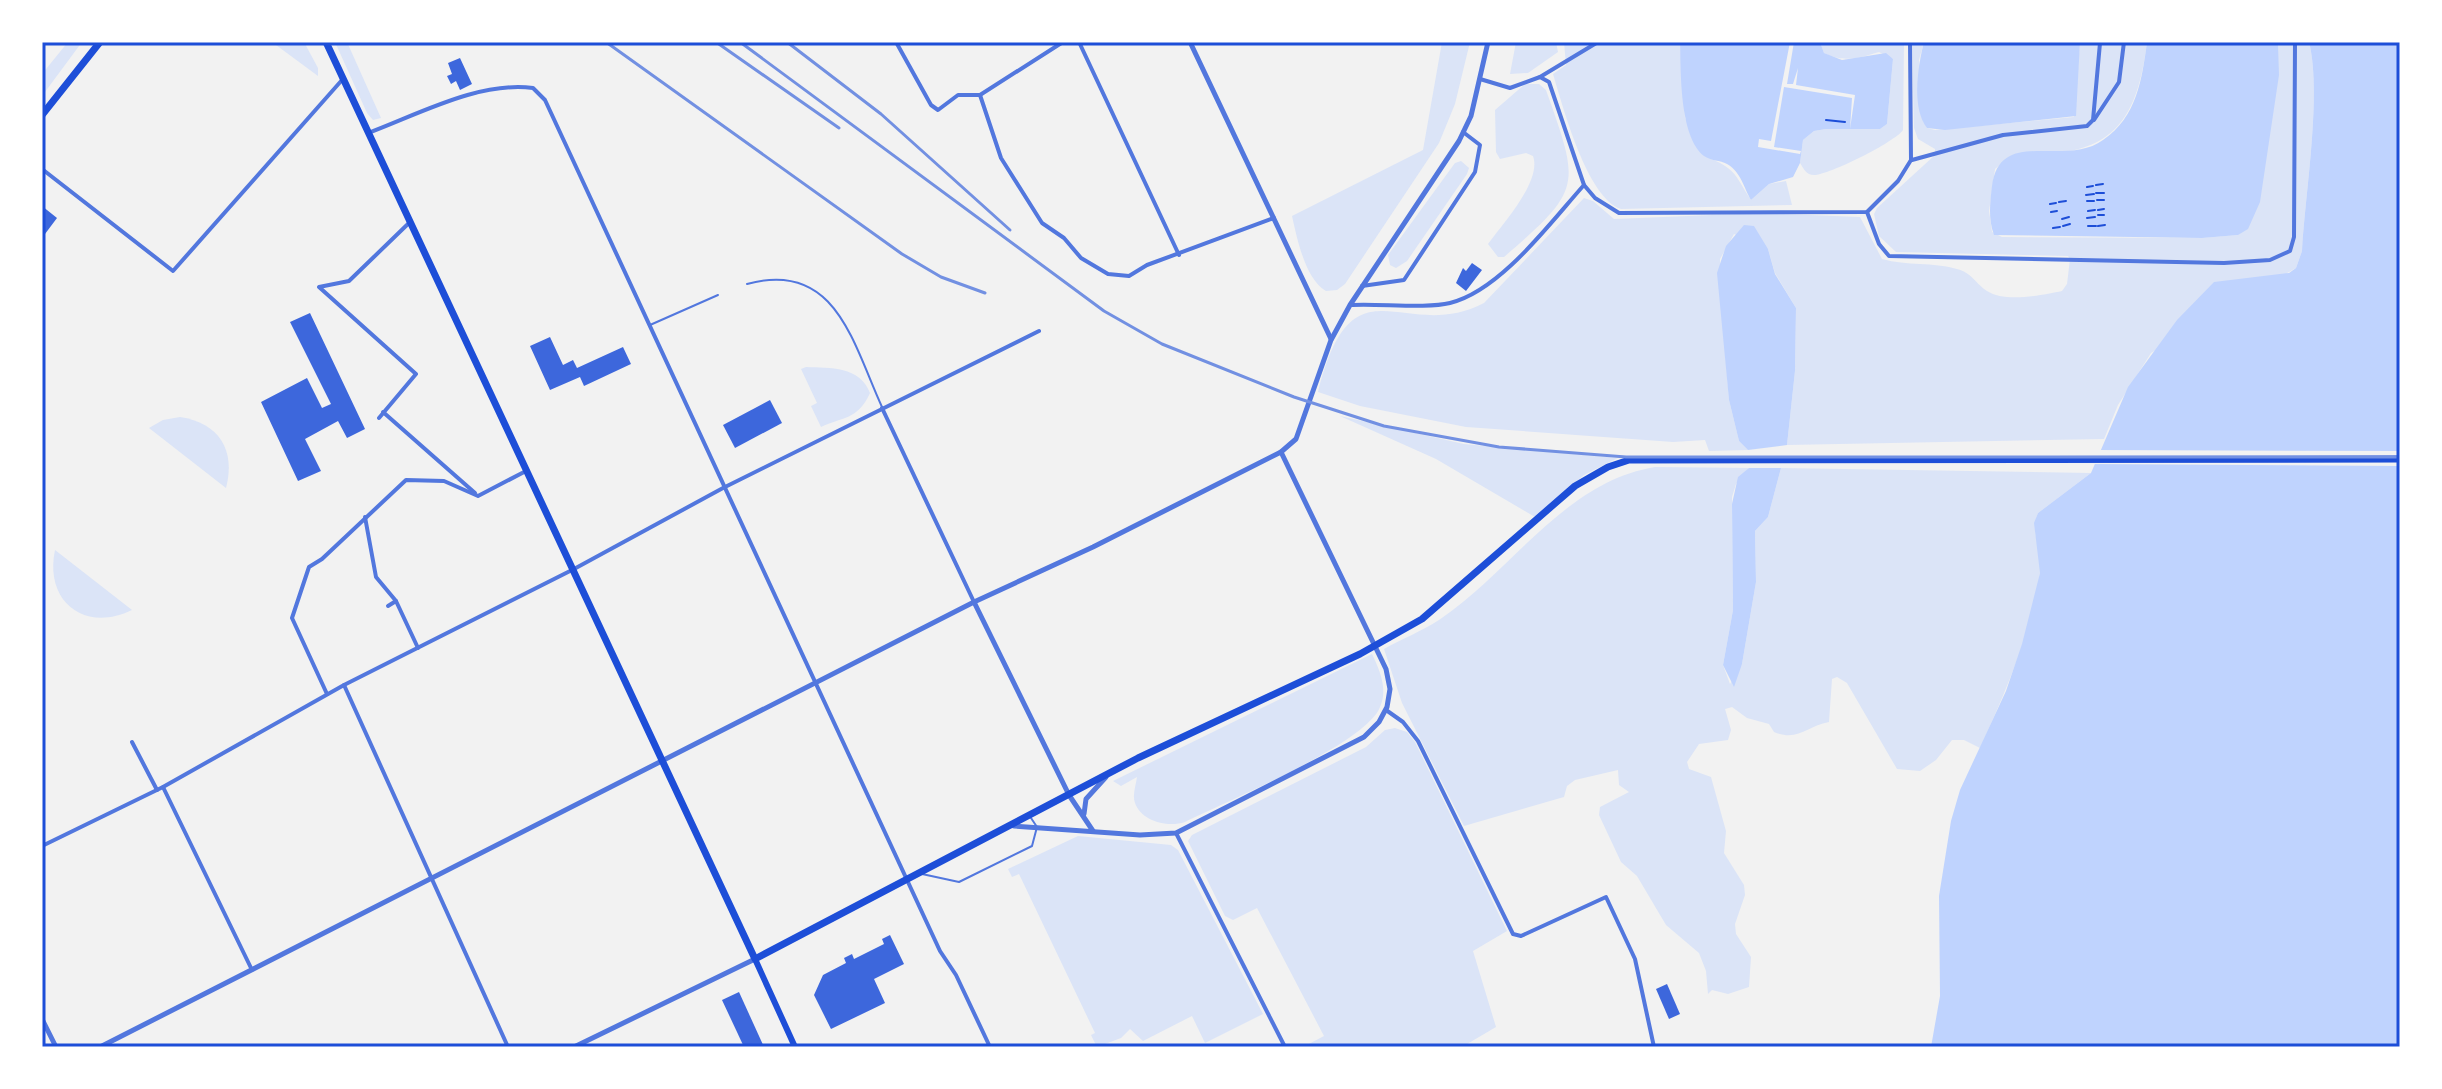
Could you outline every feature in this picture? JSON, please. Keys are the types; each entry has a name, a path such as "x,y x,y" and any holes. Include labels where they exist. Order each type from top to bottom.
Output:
{"highway":[{"path":"42,115 100,42"},
{"path":"326,42 755,959 1110,773 1360,654 1433,612 1575,486 1608,467 1629,460 2400,459"}],"main road":[{"path":"755,959 795,1047"}],"street":[{"path":"896,42 931,105 938,110 958,95 980,95 1063,42"},
{"path":"1079,42 1179,255"},
{"path":"1190,42 1331,340"},
{"path":"100,1047 974,602 1093,547 1281,452 1296,439 1331,340 1350,305 1463,132 1488,42"},
{"path":"1480,79 1510,88 1540,77 1598,42"},
{"path":"1540,77 1549,82 1584,185 1595,198 1619,213 1867,212 1898,181 1911,160 1910,42"},
{"path":"1911,160 2003,135 2087,126 2119,82 2124,42"},
{"path":"1867,212 1879,244 1889,256 2224,263 2270,260 2290,251 2294,237 2295,42"},
{"path":"2093,120 2100,43"},
{"path":"42,169 173,271 327,93 344,79"},
{"path":"368,133 472,95 514,86 533,88 545,100 723,488 990,1047"},
{"path":"980,95 1001,158 1042,223 1064,238 1081,258 1108,274 1122,278 1147,265 1274,218"},
{"path":"1362,286 1396,284 1404,280 1475,172 1480,145 1463,132"},
{"path":"1350,305 1449,304 1482,289 1514,261 1584,185"},
{"path":"379,418 416,374 319,287 349,281 410,222"},
{"path":"42,846 163,787 327,694 574,569 723,488 1039,331"},
{"path":"882,408 1069,795 1093,832"},
{"path":"383,412 478,496"},
{"path":"1014,826 1161,836 1176,833 1347,748 1373,730 1386,710 1389,679 1379,652 1281,452"},
{"path":"478,496 527,470"},
{"path":"327,694 292,618 309,567 322,559 406,480 444,481 478,496"},
{"path":"365,517 376,577 396,601 418,648"},
{"path":"388,606 396,601"},
{"path":"344,685 508,1047"},
{"path":"1386,710 1403,722 1418,741 1513,934 1521,936 1606,897 1635,959 1654,1047"},
{"path":"132,742 157,790"},
{"path":"1084,819 1086,799 1110,773"},
{"path":"163,787 252,970"},
{"path":"1176,833 1285,1047"},
{"path":"574,1047 755,959"},
{"path":"42,1019 56,1047"}],"lane":[{"path":"747,284 770,279 796,281 830,300 882,408"},
{"path":"649,326 718,295"},
{"path":"921,873 959,882 1032,846 1037,827 1031,817"}],"path":[{"path":"1826,120 1843,122 1839,129"},
{"path":"2087,187 2103,184"},
{"path":"2086,195 2104,193"},
{"path":"2087,201 2104,200"},
{"path":"2050,204 2066,201"},
{"path":"2088,211 2104,209"},
{"path":"2051,212 2057,211"},
{"path":"2087,218 2104,215"},
{"path":"2062,219 2069,217"},
{"path":"2053,228 2070,224"},
{"path":"2088,226 2105,225"}],"shaded area":[{"path":"68,42 82,42 42,96 42,74"},
{"path":"272,42 304,42 318,68 318,76"},
{"path":"335,42 347,42 381,118 373,120 367,113"},
{"path":"1442,42 1470,42 1455,104 1439,143 1345,284 1337,290 1326,291 1307,268 1292,216 1423,150"},
{"path":"1516,42 1556,42 1558,52 1528,73 1510,74"},
{"path":"1564,42 1680,42 1685,118 1705,156 1733,173 1751,200 1769,184 1786,181 1792,205 1621,209 1609,201 1597,188 1578,150 1553,74 1566,65"},
{"path":"1820,42 1904,42 1903,130 1861,157 1814,175 1807,173 1800,163 1803,140 1814,131 1880,129 1887,124 1893,59 1879,52 1858,58 1838,58 1824,53"},
{"path":"1912,42 1924,42 1919,60 1927,128 1935,130 2074,117 2080,42 2147,42 2139,85 2132,103 2111,132 2096,143 2076,150 2016,155 1995,169 1989,211 1992,232 2002,237 2201,238 2238,235 2278,45 2275,42 2309,42 2314,88 2312,145 2302,251 2296,268 2151,353 2118,405 2104,439 1787,445 1795,371 1796,308 1775,273 1768,249 1734,234 1720,259 1721,301 1729,400 1739,441 1748,450 1709,451 1705,440 1673,442 1466,427 1360,406 1318,392 1332,350 1347,325 1365,314 1384,311 1429,315 1455,313 1484,303 1584,198 1593,201 1614,219 1761,213 1860,217 1882,259 1957,269 1987,291 2004,297 2062,291 2067,284 2068,256 1896,252 1879,236 1874,214 1877,208 1935,155 1935,149 1918,139 1914,128"},
{"path":"1525,84 1539,84 1546,90 1565,147 1567,184 1561,200 1549,216 1504,257 1498,257 1488,244 1520,201 1534,166 1533,156 1526,153 1500,159 1496,152 1495,110"},
{"path":"1461,161 1469,168 1467,174 1407,261 1396,268 1390,265 1388,255 1455,163"},
{"path":"801,369 852,373 870,393 855,413 821,427 811,406 817,403"},
{"path":"1340,416 1464,444 1618,458 1584,475 1535,517 1436,459"},
{"path":"180,417 205,425 221,440 229,462 226,488 149,428 163,420"},
{"path":"1655,467 1749,468 1736,484 1732,497 1733,610 1723,665 1730,684 1742,664 1756,582 1755,531 1768,517 1781,468 2091,473 2038,513 2035,528 2041,565 2036,596 2008,685 1980,748 1964,740 1952,740 1936,760 1920,771 1897,769 1847,683 1837,677 1832,679 1829,722 1796,734 1782,735 1774,732 1769,724 1747,718 1732,707 1725,709 1731,730 1728,740 1699,744 1687,762 1689,769 1711,777 1726,831 1724,853 1744,885 1745,895 1735,924 1736,934 1751,957 1749,987 1728,994 1712,990 1708,994 1706,971 1699,953 1666,925 1637,876 1621,862 1599,815 1600,807 1629,792 1619,785 1618,770 1575,780 1567,786 1564,797 1464,826 1402,703 1384,649 1432,624 1466,600 1540,531 1593,490 1623,476"},
{"path":"55,550 132,610 99,618 72,608 62,598 56,585 53,568"},
{"path":"1372,654 1380,673 1383,694 1380,707 1369,722 1323,754 1261,787 1185,822 1171,824 1149,819 1138,809 1134,797 1137,777 1121,786 1113,781"},
{"path":"1395,728 1407,732 1415,742 1507,931 1473,951 1496,1027 1462,1047 1303,1047 1324,1036 1257,908 1233,920 1225,916 1188,841 1192,835 1366,747 1385,730"},
{"path":"1078,836 1171,845 1178,850 1263,1014 1205,1043 1192,1016 1143,1041 1130,1029 1121,1038 1097,1047 1091,1035 1095,1033 1019,874 1012,877 1008,869"}],"water":[{"path":"1680,42 1820,42 1824,53 1842,60 1886,53 1893,59 1887,124 1880,129 1814,131 1803,140 1800,163 1793,177 1769,184 1751,200 1736,171 1727,164 1704,156 1690,134 1681,86"},
{"path":"1924,42 2080,42 2076,116 1945,130 1927,128 1917,98"},
{"path":"2147,42 2275,42 2278,45 2279,75 2260,202 2248,229 2238,235 2202,238 1994,235 1990,205 1998,168 2007,157 2021,152 2088,148 2114,131 2131,109 2136,96"},
{"path":"2309,42 2400,42 2400,1047 1931,1047 1940,996 1939,896 1951,821 1960,790 2006,691 2022,644 2040,573 2034,523 2038,513 2091,473 2128,387 2177,320 2214,282 2289,273 2296,268 2302,251 2312,145 2314,88"},
{"path":"1744,225 1754,226 1768,249 1775,274 1796,308 1795,371 1787,445 1748,450 1739,441 1729,400 1717,273 1726,246"},
{"path":"1749,468 1781,468 1768,517 1755,531 1756,582 1742,664 1734,687 1723,665 1733,610 1732,504 1738,477"}],"pier":[{"path":"1790,42 1794,42 1787,84 1793,84 1798,68 1796,85 1855,95 1850,129 1852,98 1784,87 1774,147 1801,151 1800,154 1758,147 1759,139 1771,141"},
{"path":"2096,450 2400,451 2400,466 2090,464"}],"building":[{"path":"460,58 472,84 460,90 456,81 451,84 447,76 452,74 448,63"},
{"path":"42,206 57,218 42,238"},
{"path":"1472,263 1482,270 1466,291 1456,283 1463,268 1466,271"},
{"path":"310,313 365,429 347,438 338,421 305,439 321,471 298,481 261,402 307,378 322,408 331,404 290,322"},
{"path":"550,337 563,365 573,360 577,368 623,347 631,364 584,386 580,377 550,390 530,346"},
{"path":"770,400 782,423 735,448 723,425"},
{"path":"890,935 904,964 874,979 885,1003 831,1029 814,995 823,975 846,963 844,958 852,954 854,959 884,944 882,939"},
{"path":"1667,984 1680,1014 1669,1019 1656,989"},
{"path":"739,992 764,1047 744,1047 722,1000"}],"railway":[{"path":"606,42 902,254 941,277 985,293"},
{"path":"716,42 839,128"},
{"path":"740,42 1104,311 1162,344 1294,397 1384,426 1499,447 1626,457 2400,457"},
{"path":"787,42 881,114 1010,230"}]}
